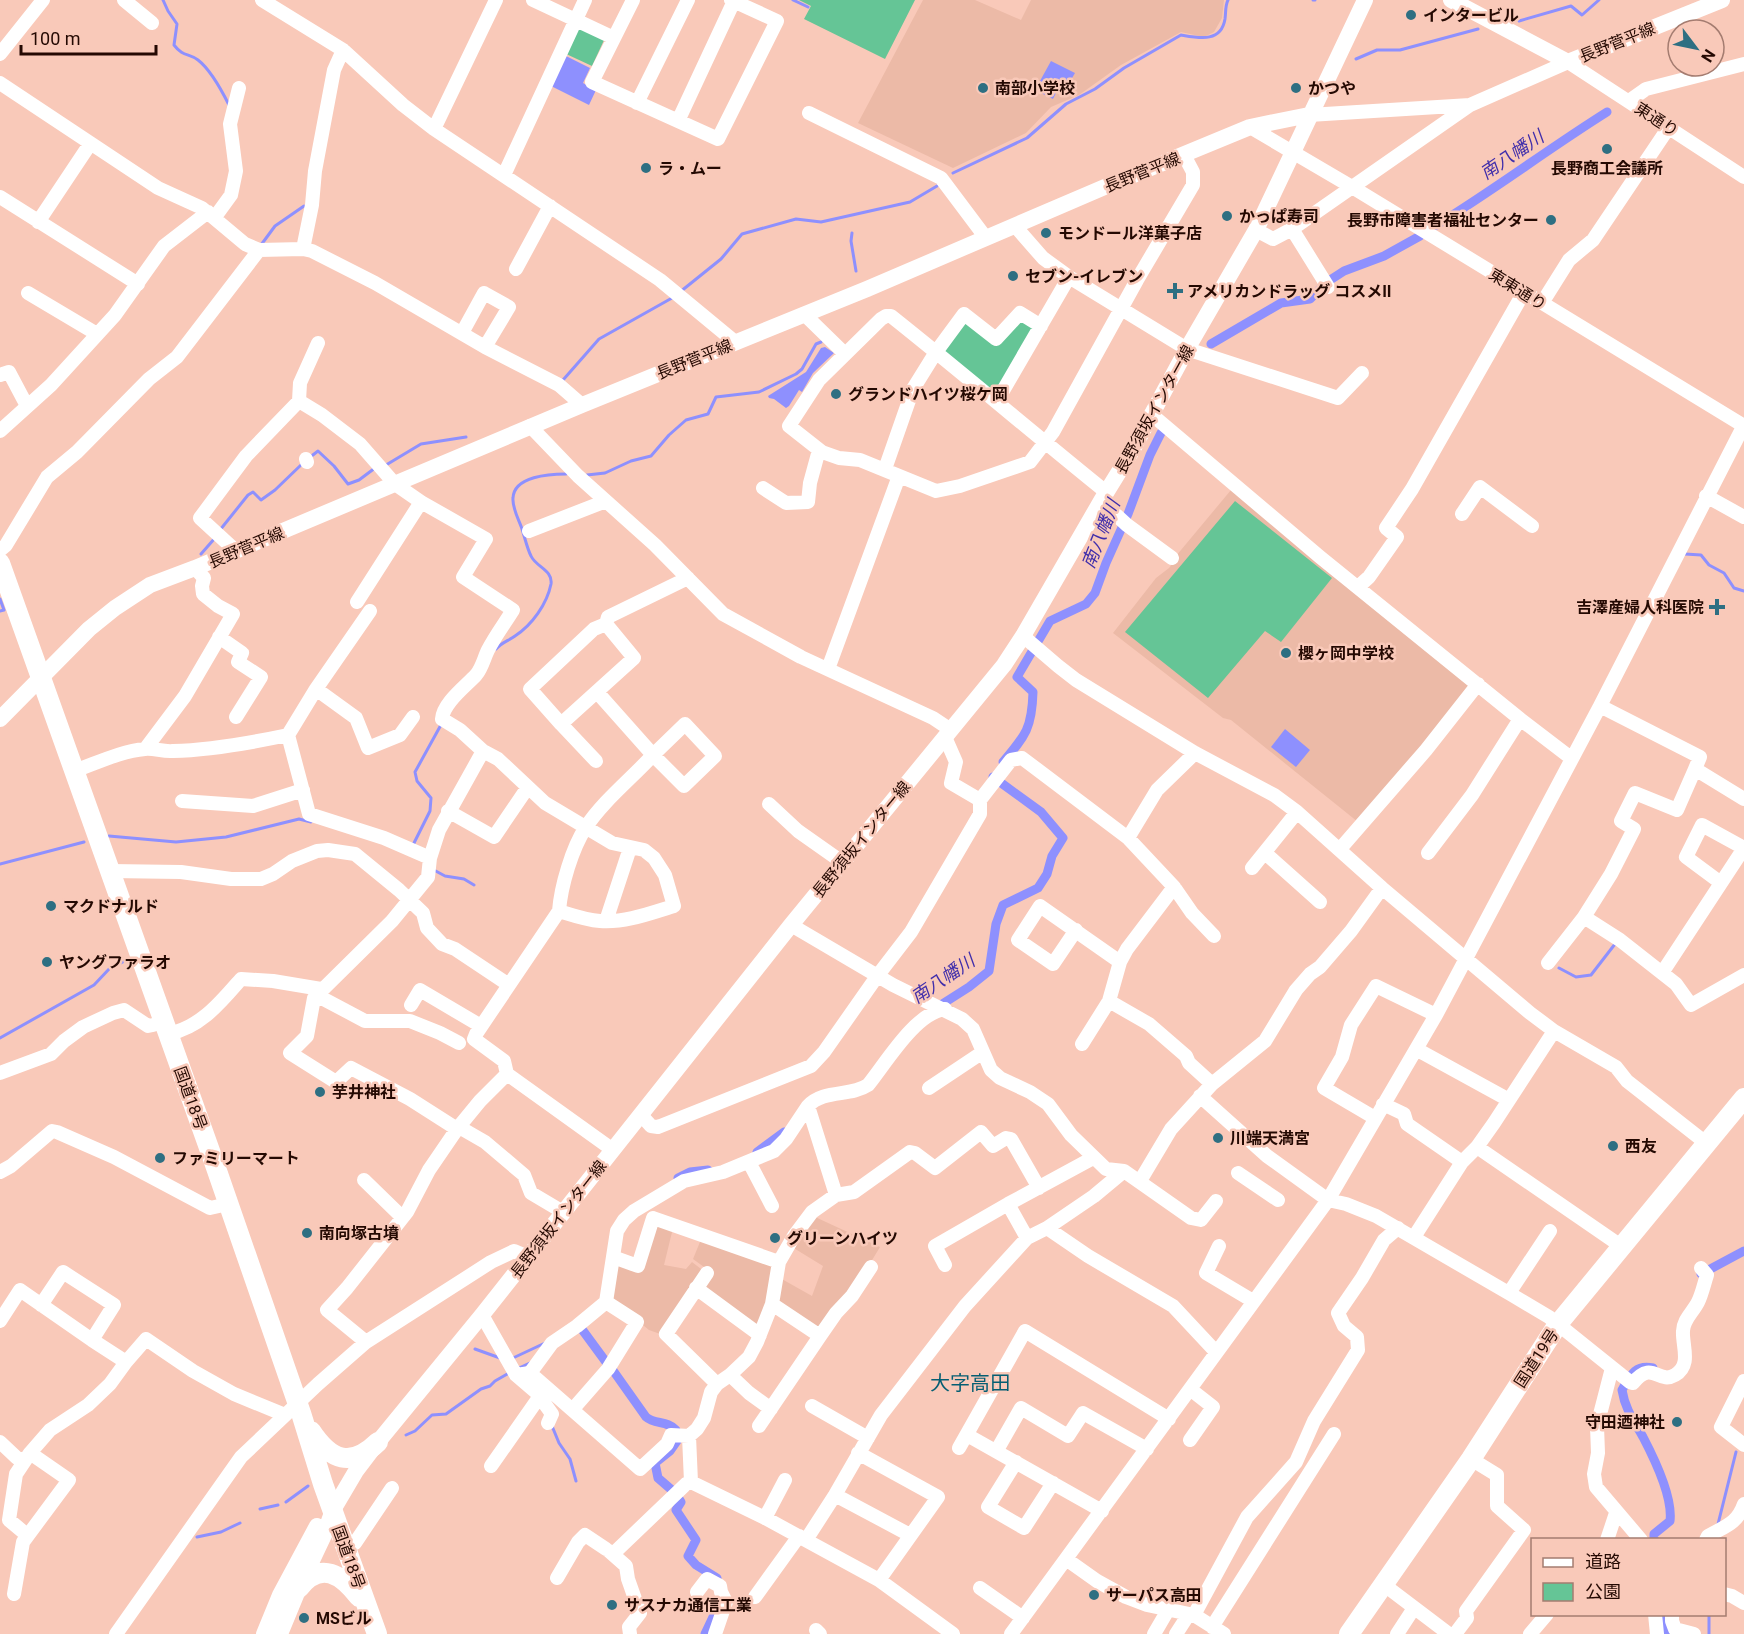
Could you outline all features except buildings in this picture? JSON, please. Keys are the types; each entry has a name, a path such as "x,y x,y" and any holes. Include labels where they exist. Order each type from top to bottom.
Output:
{"highway":[{"name":"国道18号","path":"0,562 110,871 161,1029 228,1204 295,1411 377,1634"},
{"name":"国道19号","path":"1348,1634 1471,1459 1558,1324 1744,1098"},
{"path":"295,1411 318,1441 336,1456 346,1459 359,1457 378,1442"},
{"path":"299,1588 304,1581 314,1575 326,1573 336,1575 347,1582 369,1611"}],"main road":[{"path":"1309,115 1365,0"},
{"name":"長野菅平線","path":"1451,0 1568,62 1722,0"},
{"name":"長野菅平線","path":"0,719 90,629 115,608 150,585 236,551 530,426 804,315 1250,127 1309,115"},
{"name":"長野須坂インター線","path":"280,1634 333,1510 356,1471 842,861 1004,665 1031,643 1103,496 1133,449 1186,349 1256,230 1309,115"},
{"name":"長野須坂インター線","path":"264,1634 280,1595 319,1522 333,1510"}],"street":[{"path":"0,54 43,0"},
{"path":"124,0 152,23"},
{"path":"262,0 343,50 403,105 434,129 660,280 735,342"},
{"path":"434,129 496,0"},
{"path":"533,0 614,38"},
{"path":"504,175 585,0"},
{"path":"633,0 592,82 637,103 718,139 777,21 733,1 678,121"},
{"path":"637,103 688,0"},
{"path":"303,249 334,70 343,50"},
{"path":"1256,230 1273,239 1292,229 1470,105 1568,62"},
{"name":"東通り","path":"1568,62 1744,177"},
{"path":"1629,101 1646,90 1744,64"},
{"path":"0,83 158,188 211,215 245,244 259,250 303,249 375,283 485,347 559,386 582,405"},
{"path":"0,431 51,385 115,315 164,246 211,215 231,195 236,171 230,124 239,88"},
{"path":"1309,115 1470,105"},
{"path":"809,113 941,178 986,238"},
{"name":"東東通り","path":"1250,127 1744,425"},
{"path":"1542,303 1569,260 1593,240 1669,127"},
{"path":"38,222 90,144"},
{"path":"1172,558 1125,523 1103,496 1045,442 891,316 886,316 819,380 789,426 819,450 839,458 860,460 936,491 960,486 1029,462 1045,442 1053,432 1137,280 1193,185 1193,172 1184,154"},
{"path":"0,197 138,284"},
{"path":"516,269 550,206"},
{"path":"1015,226 1043,258 1069,277 1186,349 1338,398 1362,373"},
{"path":"1292,229 1326,284"},
{"path":"0,550 6,545 47,477 77,452 149,379 177,357 259,250"},
{"path":"997,401 1069,277"},
{"path":"28,292 97,334"},
{"path":"1358,587 1369,578 1397,537 1386,528 1412,489 1524,292"},
{"path":"462,333 484,293 509,307 485,347"},
{"path":"885,469 913,389 964,314 996,339 1020,313 1041,326"},
{"path":"804,315 846,354"},
{"path":"236,551 200,518 246,456 299,400 300,382 318,343"},
{"path":"0,375 9,372 27,406"},
{"path":"299,400 360,444 395,484 421,502 486,539 463,577 513,610 489,648 476,675 455,696 442,714 442,719 460,730 483,751 498,759 545,803 612,843 644,850 654,858 665,875 674,906 624,920 606,921 559,911"},
{"path":"1151,414 1358,587 1571,758"},
{"path":"1011,1634 1328,1200 1436,1015 1600,706 1744,425"},
{"path":"530,426 559,457 655,545 723,614 792,653 933,718 948,734 956,762 951,783 980,800"},
{"path":"763,488 786,503 808,502 810,483 819,450"},
{"path":"828,669 899,476"},
{"path":"1462,514 1480,487 1532,526"},
{"path":"1706,496 1744,517"},
{"path":"529,531 606,501"},
{"path":"357,602 421,502"},
{"path":"147,748 185,696 233,614 203,594 201,586 204,579 195,568"},
{"path":"606,624 608,617 688,578"},
{"path":"370,611 316,689 288,735 309,814 384,838 430,858"},
{"path":"561,724 634,658 606,624"},
{"path":"596,761 530,689 594,629 606,624"},
{"path":"219,637 242,653 238,662 261,676 236,717"},
{"path":"1031,643 1076,680 1194,753 1274,795 1297,812 1382,888 1554,1031 1616,1067 1627,1081 1706,1143"},
{"path":"1340,849 1426,750 1478,684"},
{"path":"316,689 356,718 368,748 400,735 413,717"},
{"path":"597,692 653,754 684,786 716,756 685,724 653,754 585,827 568,867 560,894 559,911 474,1039 504,1061 507,1074 613,1150"},
{"path":"1548,963 1584,916 1611,874 1634,829 1622,821 1635,793 1677,810 1700,757 1600,706"},
{"path":"1428,853 1472,795 1520,719"},
{"path":"74,771 147,748 169,752 187,751 288,735"},
{"path":"483,751 448,811 430,858 428,877 379,935 341,973 318,992 311,1011 307,1036 290,1053 336,1082 351,1068 485,1142 524,1175 531,1193 564,1212"},
{"path":"1128,838 1157,790 1194,753"},
{"path":"641,1115 651,1126 658,1127 811,1066 824,1052 911,932 980,814 980,800 1011,760 1022,758 1128,838 1174,887 1192,913 1214,936"},
{"path":"1695,769 1744,799"},
{"path":"448,811 494,837 528,787"},
{"path":"182,801 253,806 303,790"},
{"path":"769,804 798,831 842,861"},
{"path":"1252,868 1297,812"},
{"path":"1662,973 1744,848 1702,825 1686,857 1721,883"},
{"path":"606,921 630,848"},
{"path":"110,871 181,872 231,879 261,879 292,861 318,851 328,850 355,854 423,913 427,928 442,944 455,949 509,985"},
{"path":"1265,853 1320,902"},
{"path":"1082,1044 1108,1000 1120,962 1127,950 1174,887"},
{"path":"1140,1181 1172,1129 1212,1084 1265,1041 1296,990 1310,974 1320,967 1351,931 1382,888"},
{"path":"1584,916 1620,940 1676,984 1691,1005 1744,975"},
{"path":"791,925 823,946 893,985 962,1019 973,1029 992,1070 1000,1078 1030,1092 1048,1104 1071,1135 1106,1169 1124,1171 1191,1218 1201,1220 1216,1201"},
{"path":"1076,930 1120,962"},
{"path":"0,1073 51,1054 83,1027 124,1010 148,1026 182,1031 214,1010 241,979 273,981 318,992 365,1021 410,1021 459,1043"},
{"path":"1376,1118 1324,1088 1342,1057 1352,1025 1377,986 1436,1015"},
{"path":"411,1005 420,990 481,1026"},
{"path":"1108,1000 1149,1024 1186,1056 1189,1063 1212,1084"},
{"path":"516,1375 530,1373 552,1342 577,1326 606,1302 617,1231 634,1211 684,1181 723,1172 774,1150 786,1139 812,1101 821,1097 860,1091 868,1085 917,1023 940,1007"},
{"path":"1414,1237 1462,1162 1477,1147 1554,1031"},
{"path":"1416,1049 1509,1100"},
{"path":"929,1088 983,1052"},
{"path":"366,1342 327,1310 407,1212 429,1170 458,1128 480,1101 507,1074"},
{"path":"1200,1096 1267,1156 1328,1200 1346,1204 1398,1228 1509,1293 1558,1324 1633,1383 1641,1373 1670,1376 1676,1374 1683,1366 1686,1357 1683,1329 1698,1302 1704,1272"},
{"path":"1383,1104 1404,1114 1407,1124 1462,1162"},
{"path":"808,1106 836,1195"},
{"path":"0,1172 11,1166 52,1131 114,1157 210,1208 228,1204"},
{"path":"530,1373 640,1469 667,1444 671,1435 689,1436 697,1429 704,1418 711,1392 717,1384 749,1357 772,1304 779,1262 794,1236 812,1212 836,1195 854,1192 910,1152 915,1153 935,1168 981,1132 993,1146 1006,1138 1011,1139 1039,1188"},
{"path":"1477,1147 1621,1246"},
{"path":"945,1265 935,1246 1008,1203 1093,1158"},
{"path":"749,1162 773,1206"},
{"path":"755,1597 835,1495 881,1415 972,1297 1027,1238 1047,1228 1089,1200 1124,1171"},
{"path":"1238,1173 1278,1200"},
{"path":"364,1180 402,1217"},
{"path":"1008,1203 1027,1238"},
{"path":"613,1257 638,1266 653,1218 779,1262"},
{"path":"1047,1228 1088,1256 1173,1306 1216,1352"},
{"path":"1176,1634 1187,1617 1194,1615 1247,1517 1296,1462 1314,1421 1358,1350 1357,1337 1344,1326 1338,1313 1384,1240 1398,1228"},
{"path":"1509,1293 1550,1231"},
{"path":"1219,1246 1206,1273 1253,1301"},
{"path":"116,1634 241,1457 295,1411 318,1383 366,1342 491,1262 514,1251 528,1257"},
{"path":"759,1426 836,1313 852,1296 871,1267"},
{"path":"41,1305 63,1272 114,1305 92,1340"},
{"path":"707,1273 666,1335 717,1384"},
{"path":"696,1288 760,1335"},
{"path":"0,1321 20,1290 126,1362"},
{"path":"573,1409 608,1369 637,1322 606,1302"},
{"path":"772,1304 820,1336"},
{"path":"482,1315 516,1375 540,1396 552,1414 548,1423"},
{"path":"959,1448 1025,1332 1168,1419"},
{"path":"27,1535 9,1520 16,1474 50,1430 88,1405 111,1384 146,1339 193,1371 234,1394 295,1411"},
{"path":"1612,1368 1597,1426 1598,1453 1594,1474 1596,1487 1616,1513 1640,1538"},
{"path":"730,1375 771,1409"},
{"path":"1744,1381 1721,1428 1744,1444"},
{"path":"1190,1389 1213,1407 1190,1440"},
{"path":"490,1466 540,1396"},
{"path":"812,1406 868,1438"},
{"path":"997,1450 1021,1408 1068,1436 1083,1413 1147,1449"},
{"path":"967,1434 1102,1511"},
{"path":"1212,1627 1334,1434"},
{"path":"689,1436 691,1482"},
{"path":"0,1442 17,1458 28,1456 69,1480 23,1542 14,1594"},
{"path":"858,1453 938,1497 879,1580"},
{"path":"1455,1634 1467,1618 1466,1611 1524,1530 1497,1506 1497,1475 1471,1459"},
{"path":"1016,1462 988,1507 1024,1528 1053,1482"},
{"path":"765,1518 786,1480"},
{"path":"610,1551 691,1482 765,1518 879,1580 953,1634"},
{"path":"355,1543 392,1488"},
{"path":"835,1495 910,1535"},
{"path":"1707,1538 1738,1518 1744,1504"},
{"path":"1607,1538 1616,1513"},
{"path":"563,1574 585,1535 610,1551 626,1566 640,1613 629,1628 630,1634"},
{"path":"1066,1560 1126,1597 1147,1605 1194,1615 1224,1634"},
{"path":"697,1592 707,1579 720,1586 723,1597 715,1634"},
{"path":"1383,1584 1449,1634"},
{"path":"980,1588 1023,1618"},
{"path":"1726,1594 1744,1603"},
{"path":"1397,1634 1414,1608"},
{"path":"1154,1634 1168,1610"},
{"path":"1530,1634 1544,1616"},
{"path":"1655,1616 1657,1634"},
{"path":"1672,1616 1675,1629 1694,1634"}],"shaded area":[{"name":"南部小学校","path":"923,0 975,0 1021,20 1031,0 1224,0 1222,18 1214,32 1204,37 1181,32 1121,65 1079,95 1051,107 1026,133 953,168 858,123"},
{"path":"564,55 590,68 583,83 596,90 589,105 549,85"},
{"path":"1051,61 1075,73 1065,90 1059,87 1053,99 1035,90"},
{"path":"825,347 834,353 813,373 802,392 799,390 789,406 786,408 769,398 768,396 806,372 821,348"},
{"name":"櫻ヶ岡中学校","path":"1231,490 1471,687 1358,822 1231,720 1223,718 1113,633 1156,578 1169,568 1178,557 1176,556"},
{"path":"1285,729 1310,750 1296,767 1271,747"},
{"path":"813,1216 880,1247 851,1295 819,1332 775,1302 780,1278 812,1296 823,1266 792,1247"},
{"path":"656,1223 673,1228 664,1265 686,1269 692,1262 705,1272 663,1335 649,1330 611,1299 618,1263 638,1271"},
{"path":"702,1237 774,1263 769,1300 758,1330 701,1288 711,1272 693,1259"}],"green space":[{"path":"799,0 915,0 885,59 804,19 811,6"},
{"path":"578,25 605,38 592,66 564,53"},
{"path":"1020,318 1036,328 997,395 941,350 964,320 995,346"},
{"path":"1235,501 1332,578 1281,642 1265,631 1208,698 1125,632"}],"waterway":[{"path":"163,0 177,24 174,45 203,64 216,81 229,105"},
{"path":"793,0 808,7"},
{"path":"953,173 1027,138 1066,104 1095,89 1124,68 1181,35 1202,38 1219,32 1223,27 1228,0"},
{"path":"1519,21 1571,6 1582,15 1599,0"},
{"path":"1356,59 1377,50 1400,50 1478,29"},
{"name":"南八幡川","path":"1435,226 1607,112"},
{"path":"680,292 721,259 742,234 796,219 821,222 910,202 937,186"},
{"path":"261,245 275,226 304,206"},
{"path":"852,233 851,241 856,271"},
{"name":"南八幡川","path":"1211,344 1281,303 1310,299 1327,282 1344,271 1384,256 1420,236"},
{"path":"563,380 599,339 672,298"},
{"path":"587,475 605,473 631,461 651,456 686,420 708,414 716,397 759,392 796,374 802,369 816,344 821,342"},
{"name":"南八幡川","path":"1003,762 1022,737 1031,714 1033,692 1017,677 1050,621 1086,604 1095,593 1161,433"},
{"path":"386,465 421,444 466,437"},
{"path":"309,458 318,451 348,484 359,480 375,468"},
{"path":"220,530 248,495 253,492 261,500 302,464"},
{"path":"496,649 533,620 546,599 551,584 547,572 533,560 528,550 514,506 515,491 519,485 534,478 566,474"},
{"path":"201,554 215,538"},
{"path":"1685,554 1701,555 1709,565 1724,573 1734,588 1744,591"},
{"path":"0,599 4,610 0,611"},
{"path":"412,847 430,811 431,798 417,781 415,772 442,723"},
{"name":"南八幡川","path":"936,1008 989,971 996,924 1003,905 1038,888 1063,838 1041,812 993,777"},
{"path":"109,836 176,842 226,837 299,819 311,822"},
{"path":"0,864 84,842"},
{"path":"432,869 445,876 464,879 474,885"},
{"path":"1559,968 1576,977 1591,975 1615,944"},
{"path":"0,1038 94,985 110,968 127,960"},
{"name":"南八幡川","path":"757,1152 784,1132"},
{"name":"南八幡川","path":"678,1178 690,1172 708,1170"},
{"path":"1701,1274 1744,1251"},
{"name":"南八幡川","path":"581,1328 606,1362"},
{"path":"513,1358 545,1343"},
{"path":"475,1349 500,1358"},
{"path":"519,1368 532,1362"},
{"path":"1653,1368 1642,1368 1634,1372 1622,1390 1628,1409 1657,1466 1669,1501 1670,1521 1654,1534 1654,1538"},
{"name":"南八幡川","path":"612,1369 646,1417 669,1425 676,1430"},
{"path":"406,1435 415,1431 432,1415 446,1414 481,1389 490,1386 509,1373"},
{"path":"552,1426 559,1443 570,1459 576,1481"},
{"name":"南八幡川","path":"673,1491 658,1478 655,1463 670,1451 677,1441"},
{"path":"1718,1524 1736,1452"},
{"path":"286,1502 308,1486"},
{"name":"南八幡川","path":"678,1497 681,1502 676,1510 696,1540 688,1556 696,1565 717,1578"},
{"path":"260,1509 278,1505"},
{"path":"197,1537 221,1532 240,1523"},
{"name":"南八幡川","path":"705,1634 722,1598"},
{"path":"1666,1616 1667,1634"},
{"path":"1709,1616 1709,1634"}],"place":[{"name":"インタービル","path":"1411,15"},
{"name":"南部小学校","path":"983,88"},
{"name":"かつや","path":"1296,88"},
{"name":"長野商工会議所","path":"1607,149"},
{"name":"ラ・ムー","path":"646,168"},
{"name":"かっぱ寿司","path":"1227,216"},
{"name":"長野市障害者福祉センター","path":"1551,220"},
{"name":"モンドール洋菓子店","path":"1046,233"},
{"name":"セブン-イレブン","path":"1013,276"},
{"name":"アメリカンドラッグ コスメII","path":"1175,291"},
{"name":"グランドハイツ桜ケ岡","path":"836,394"},
{"name":"吉澤産婦人科医院","path":"1717,607"},
{"name":"櫻ヶ岡中学校","path":"1286,653"},
{"name":"マクドナルド","path":"51,906"},
{"name":"ヤングファラオ","path":"47,962"},
{"name":"芋井神社","path":"320,1092"},
{"name":"川端天満宮","path":"1218,1138"},
{"name":"西友","path":"1613,1146"},
{"name":"ファミリーマート","path":"160,1158"},
{"name":"南向塚古墳","path":"307,1233"},
{"name":"グリーンハイツ","path":"775,1238"},
{"name":"守田迺神社","path":"1677,1422"},
{"name":"サーパス高田","path":"1094,1595"},
{"name":"サスナカ通信工業","path":"612,1605"},
{"name":"MSビル","path":"304,1618"}],"district":[{"name":"大字高田","path":"970,1383"}]}
